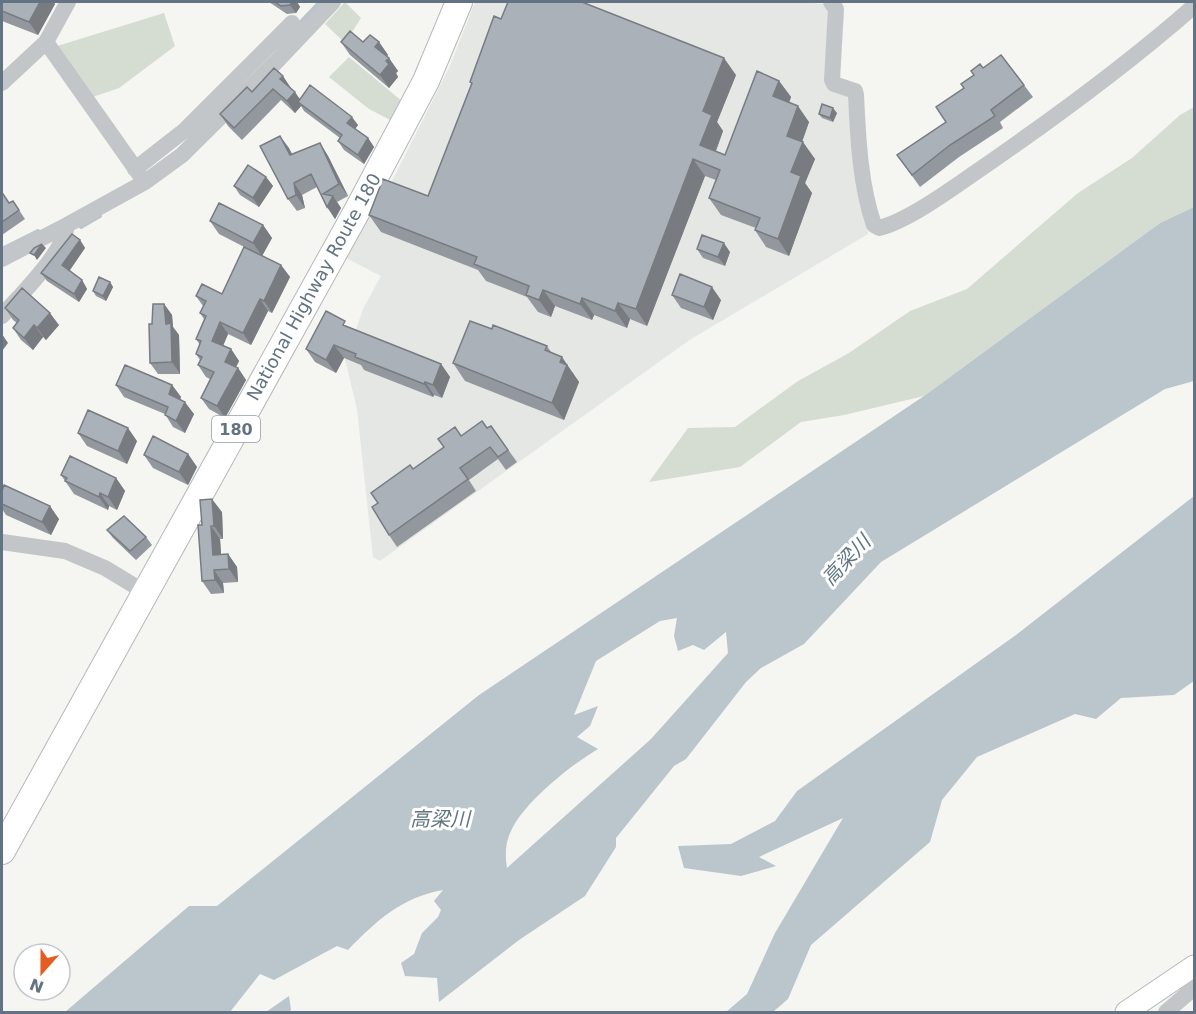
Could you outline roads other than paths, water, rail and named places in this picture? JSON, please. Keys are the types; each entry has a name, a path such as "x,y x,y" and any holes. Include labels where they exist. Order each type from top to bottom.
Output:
{"highway":[{"name":"National Highway Route 180","path":"2,851 143,591 285,341 421,91 459,2"}],"main road":[{"path":"1126,1012 1194,966"}],"street":[{"path":"2,84 46,42 68,2"},
{"path":"140,175 182,155 333,2"},
{"path":"831,2 836,9 832,80 834,84 855,91 865,186 874,225 879,228 950,190 1061,114 1127,63 1194,6"},
{"path":"2,259 67,230 140,175 292,23"},
{"path":"46,42 140,175"},
{"path":"2,316 67,230"},
{"path":"2,542 65,551 105,568 143,591"},
{"path":"1167,1012 1194,988"}],"water":[{"name":"高梁川","path":"1194,207 1194,381 1165,389 881,562 804,644 761,668 746,682 686,759 674,766 616,838 616,847 585,896 519,940 439,1002 437,978 405,976 401,963 414,954 422,933 438,917 441,910 434,901 443,890 428,893 402,904 369,929 348,950 337,946 274,980 260,974 230,1012 65,1012 189,906 217,906 479,695 924,396 1160,223","holes":["677,618 674,636 678,651 693,645 704,650 726,632 728,653 651,739 507,868 508,840 517,820 526,808 549,785 598,749 577,737 590,726 598,706 574,715 596,661 660,621"]},
{"path":"1194,496 1194,681 1174,695 1121,698 1096,719 1075,714 977,757 942,800 930,842 811,945 788,999 773,1012 726,1012 747,994 775,933 843,818 759,857 776,866 741,876 684,868 678,846 731,844 775,821 797,791 1016,635"},
{"path":"289,996 291,1010 289,1012 266,1012"}],"waterway":[{"path":"298,25 320,2"},
{"path":"81,227 100,216"},
{"path":"2,249 38,231"}]}
